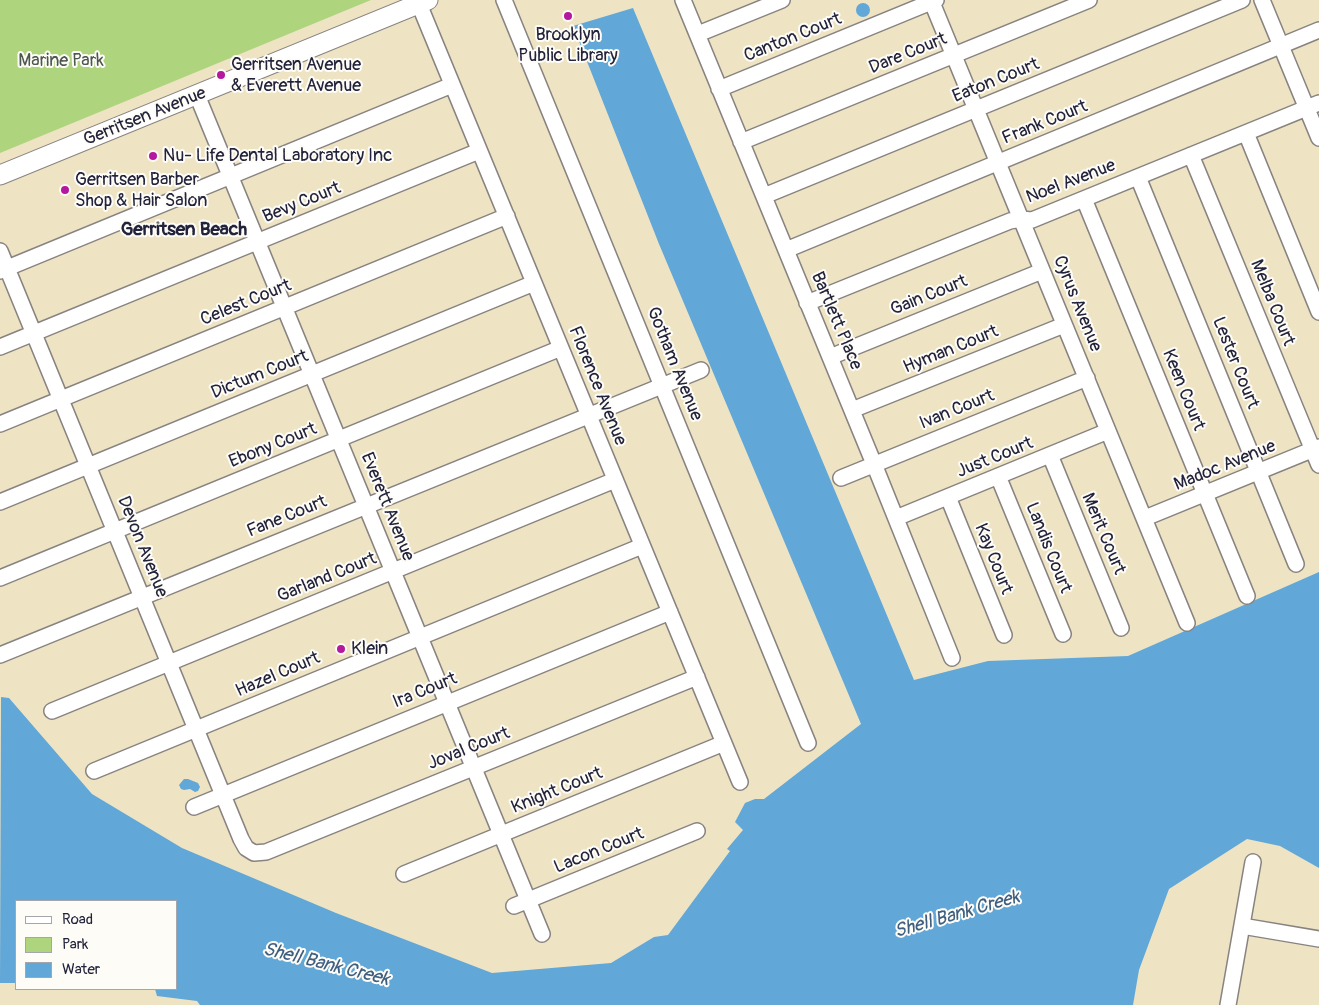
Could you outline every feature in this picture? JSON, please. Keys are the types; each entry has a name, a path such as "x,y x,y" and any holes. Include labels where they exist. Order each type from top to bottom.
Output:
{"main road":[{"name":"Gerritsen Avenue","path":"0,176 423,2"}],"street":[{"name":"Gotham Avenue","path":"504,0 808,743"},
{"name":"Bartlett Place","path":"684,0 952,658"},
{"path":"698,34 782,0"},
{"name":"Dare Court","path":"741,142 1089,0"},
{"name":"Eaton Court","path":"764,196 1242,0"},
{"path":"1262,0 1281,46 1313,105 1319,138"},
{"name":"Cyrus Avenue","path":"933,1 1187,623"},
{"name":"Canton Court","path":"720,89 933,1"},
{"name":"Florence Avenue","path":"423,2 452,85 740,782"},
{"name":"Frank Court","path":"786,250 1319,30"},
{"path":"4,269 452,85"},
{"name":"Everett Avenue","path":"197,95 501,835 521,903 542,934"},
{"name":"Noel Avenue","path":"807,303 1010,221 1032,220 1313,105"},
{"path":"1246,133 1319,312"},
{"name":"Bevy Court","path":"0,347 479,151"},
{"name":"Melba Court","path":"1191,155 1316,449 1319,464"},
{"name":"Lester Court","path":"1138,177 1296,564"},
{"name":"Keen Court","path":"1084,199 1247,596"},
{"name":"Celest Court","path":"0,424 506,216"},
{"name":"Devon Avenue","path":"0,252 4,269 34,333 241,839 246,848 254,853"},
{"name":"Gain Court","path":"830,357 1042,271"},
{"name":"Dictum Court","path":"0,502 534,283"},
{"name":"Hyman Court","path":"852,410 1064,325"},
{"name":"Ebony Court","path":"0,578 561,348"},
{"name":"Fane Court","path":"0,655 701,370"},
{"name":"Ivan Court","path":"841,478 1086,378"},
{"name":"Just Court","path":"896,518 1108,431"},
{"name":"Madoc Avenue","path":"1145,518 1316,449"},
{"name":"Merit Court","path":"1050,455 1121,628"},
{"name":"Landis Court","path":"998,476 1064,634"},
{"name":"Garland Court","path":"52,711 615,480"},
{"name":"Kay Court","path":"948,498 1004,635"},
{"name":"Hazel Court","path":"94,771 642,546"},
{"name":"Ira Court","path":"194,807 670,612"},
{"name":"Joval Court","path":"254,853 266,852 697,677"},
{"name":"Knight Court","path":"404,874 724,743"},
{"name":"Lacon Court","path":"521,903 697,831"},
{"path":"1228,1005 1253,862"},
{"path":"1242,926 1319,939"}],"green space":[{"name":"Marine Park","path":"0,0 371,0 0,153"}],"water":[{"path":"860,3 866,3 870,10 866,17 860,17 856,13 856,7"},
{"name":"Shell Bank Creek","path":"633,8 914,680 988,661 1128,656 1319,572 1319,868 1280,846 1247,839 1169,889 1139,970 1133,1005 200,1005 197,1001 157,996 155,990 178,990 178,900 15,900 15,983 0,983 1,697 9,698 92,794 182,848 336,913 492,973 611,963 654,937 668,935 730,851 727,849 743,830 735,822 745,803 755,799 764,799 861,724 659,244 573,26"},
{"path":"184,779 198,783 200,787 198,791 181,789 179,785"}],"place":[{"name":"Brooklyn Public Library","path":"568,16"},
{"name":"Gerritsen Avenue & Everett Avenue","path":"221,75"},
{"name":"Nu- Life Dental Laboratory Inc","path":"153,156"},
{"name":"Gerritsen Barber Shop & Hair Salon","path":"65,190"},
{"name":"Klein","path":"341,649"}],"district":[{"name":"Gerritsen Beach","path":"184,230"}]}
